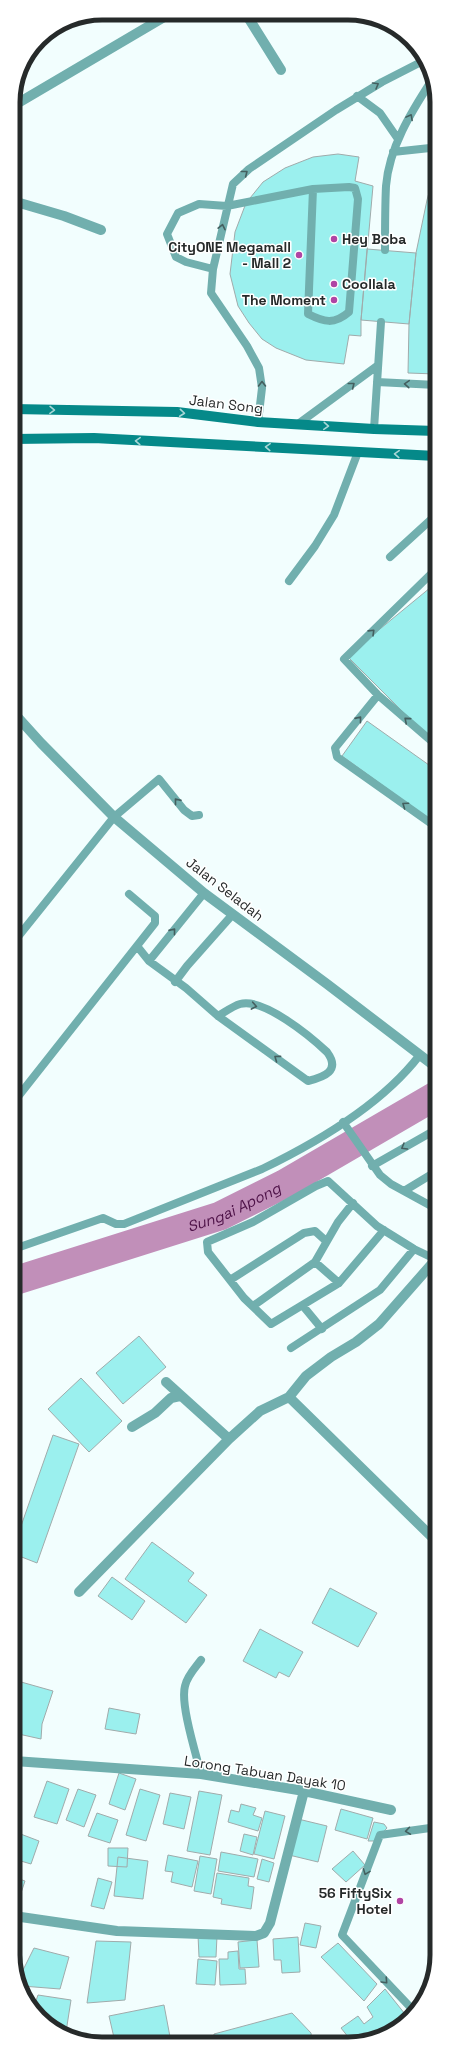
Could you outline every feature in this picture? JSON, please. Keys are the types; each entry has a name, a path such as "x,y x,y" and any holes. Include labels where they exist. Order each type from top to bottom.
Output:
{"main road":[{"name":"Jalan Song","path":"20,409 177,412 258,422 430,431"},
{"path":"20,439 94,438 430,456"}],"street":[{"path":"20,102 161,20"},
{"path":"250,20 281,70"},
{"path":"20,203 64,216 101,230"},
{"name":"Jalan Seladah","path":"20,720 114,817 204,893 430,1063"},
{"path":"79,1592 229,1439 260,1411 289,1397 306,1376 379,1324 430,1265"},
{"path":"166,1382 229,1439"},
{"path":"132,1427 154,1413 171,1398 180,1396"},
{"path":"289,1397 430,1535"},
{"name":"Lorong Tabuan Dayak 10","path":"20,1761 201,1774 304,1791 391,1810"},
{"path":"20,1917 118,1931 256,1936 264,1934 270,1923 304,1791"}],"lane":[{"path":"258,422 262,388 259,368 247,346 211,293 213,268 233,184 240,176 302,132 357,96 420,63"},
{"path":"384,250 386,185 393,152 398,139 428,87"},
{"path":"357,96 380,113 398,139"},
{"path":"393,152 430,148"},
{"path":"213,268 186,262 176,257 167,234 178,213 199,204 227,206 313,189 354,188 358,194 349,312 341,319 322,322 308,314 313,189"},
{"path":"374,429 380,322"},
{"path":"298,424 377,366"},
{"path":"377,382 430,385"},
{"path":"290,581 315,546 334,515 358,452"},
{"path":"390,557 430,520"},
{"path":"430,575 344,659 378,695 430,740"},
{"path":"378,695 335,748 337,757 430,823"},
{"path":"20,934 114,817 159,779 184,810 192,816 199,815"},
{"path":"149,961 204,893"},
{"path":"20,1095 137,946 156,919 155,916 130,894"},
{"path":"176,982 187,966 233,914"},
{"path":"137,946 149,961 218,1016 308,1081 325,1077 331,1068 332,1059 327,1052 274,1012 256,1005 241,1004 218,1016"},
{"path":"20,1247 104,1218 116,1224 124,1224 282,1159 356,1114 403,1076 419,1056"},
{"path":"343,1123 372,1166 391,1184 430,1205"},
{"path":"372,1166 430,1133"},
{"path":"404,1192 430,1175"},
{"path":"384,1230 339,1283 271,1324 230,1280 208,1252 207,1242 253,1222 316,1186 328,1182 384,1230 414,1249 430,1256"},
{"path":"253,1306 315,1262 338,1222 353,1204"},
{"path":"230,1280 304,1233 315,1231 326,1241"},
{"path":"290,1348 322,1329 380,1290 414,1249"},
{"path":"315,1262 339,1283"},
{"path":"303,1306 322,1329"},
{"path":"201,1774 184,1698 184,1686 190,1674 202,1660"},
{"path":"411,2008 342,1935 380,1835 430,1828"}],"building":[{"name":"CityONE Megamall - Mall 2","path":"338,154 359,157 355,181 373,186 361,320 361,336 349,335 344,364 306,360 276,348 262,339 238,306 230,274 235,232 246,203 263,182 285,168 313,157"},
{"path":"430,189 430,374 408,373 409,324 416,253"},
{"path":"367,249 416,253 409,324 361,320"},
{"path":"430,588 430,739 347,656"},
{"path":"367,721 430,766 430,820 342,756"},
{"path":"139,1336 166,1367 123,1404 96,1373"},
{"path":"81,1378 122,1421 89,1452 48,1409"},
{"path":"53,1435 79,1444 37,1563 20,1556 20,1529"},
{"path":"152,1542 194,1573 188,1581 207,1595 186,1623 125,1579"},
{"path":"112,1577 145,1601 132,1620 98,1596"},
{"path":"330,1588 377,1613 358,1647 312,1623"},
{"path":"260,1629 303,1652 289,1677 279,1672 276,1678 243,1661"},
{"path":"20,1682 53,1691 42,1724 41,1739 20,1734"},
{"path":"109,1708 140,1714 136,1734 105,1729"},
{"path":"119,1773 136,1779 125,1810 109,1804"},
{"path":"47,1781 69,1789 57,1824 34,1817"},
{"path":"78,1789 96,1795 84,1827 66,1820"},
{"path":"140,1789 160,1795 146,1841 126,1835"},
{"path":"199,1791 222,1795 210,1855 187,1851"},
{"path":"170,1793 191,1797 184,1829 163,1824"},
{"path":"241,1804 256,1808 253,1815 262,1818 258,1831 228,1822 231,1810 239,1812"},
{"path":"341,1809 373,1818 367,1839 335,1830"},
{"path":"265,1811 285,1816 274,1859 254,1854"},
{"path":"97,1813 118,1820 110,1843 88,1836"},
{"path":"298,1819 327,1826 318,1862 289,1855"},
{"path":"374,1822 384,1824 387,1828 375,1841 368,1841"},
{"path":"20,1834 39,1841 31,1864 20,1861"},
{"path":"244,1834 257,1837 253,1855 240,1851"},
{"path":"108,1848 128,1848 127,1867 108,1866"},
{"path":"353,1851 365,1865 346,1882 332,1869"},
{"path":"221,1852 258,1859 254,1877 218,1871"},
{"path":"168,1855 198,1861 192,1887 171,1882 173,1872 165,1871"},
{"path":"200,1856 217,1859 211,1894 194,1891"},
{"path":"118,1857 148,1861 143,1899 114,1896"},
{"path":"262,1859 274,1863 269,1882 257,1879"},
{"path":"217,1873 249,1878 248,1886 254,1887 251,1909 221,1904 222,1899 213,1897"},
{"path":"98,1878 112,1882 104,1909 91,1906"},
{"path":"20,1879 25,1881 20,1896"},
{"path":"305,1923 321,1926 316,1948 300,1945"},
{"path":"198,1935 217,1936 216,1957 199,1957"},
{"path":"298,1937 300,1972 282,1973 281,1960 274,1960 273,1939"},
{"path":"257,1940 259,1967 240,1968 238,1942"},
{"path":"96,1941 131,1942 125,2000 87,2003"},
{"path":"338,1943 377,1984 364,2001 321,1957"},
{"path":"34,1948 69,1957 60,1989 26,1986 22,1972"},
{"path":"238,1951 239,1969 245,1969 246,1984 220,1985 219,1959 228,1959 228,1952"},
{"path":"198,1959 217,1961 215,1985 196,1984"},
{"path":"385,1989 405,2014 384,2029 369,2034 348,2037 341,2028 358,2016 364,2024 373,2017 367,2007"},
{"path":"38,1995 71,2000 66,2029 52,2020 35,2003"},
{"path":"164,2005 170,2037 114,2037 109,2016"},
{"path":"292,2013 311,2033 311,2037 214,2037 214,2034"}],"waterway":[{"name":"Sungai Apong","path":"20,1279 220,1216 284,1184 430,1099"}],"place":[{"name":"Hey Boba","path":"334,239"},
{"name":"CityONE Megamall - Mall 2","path":"299,255"},
{"name":"Coollala","path":"334,284"},
{"name":"The Moment","path":"334,300"},
{"name":"56 FiftySix Hotel","path":"400,1901"}]}
